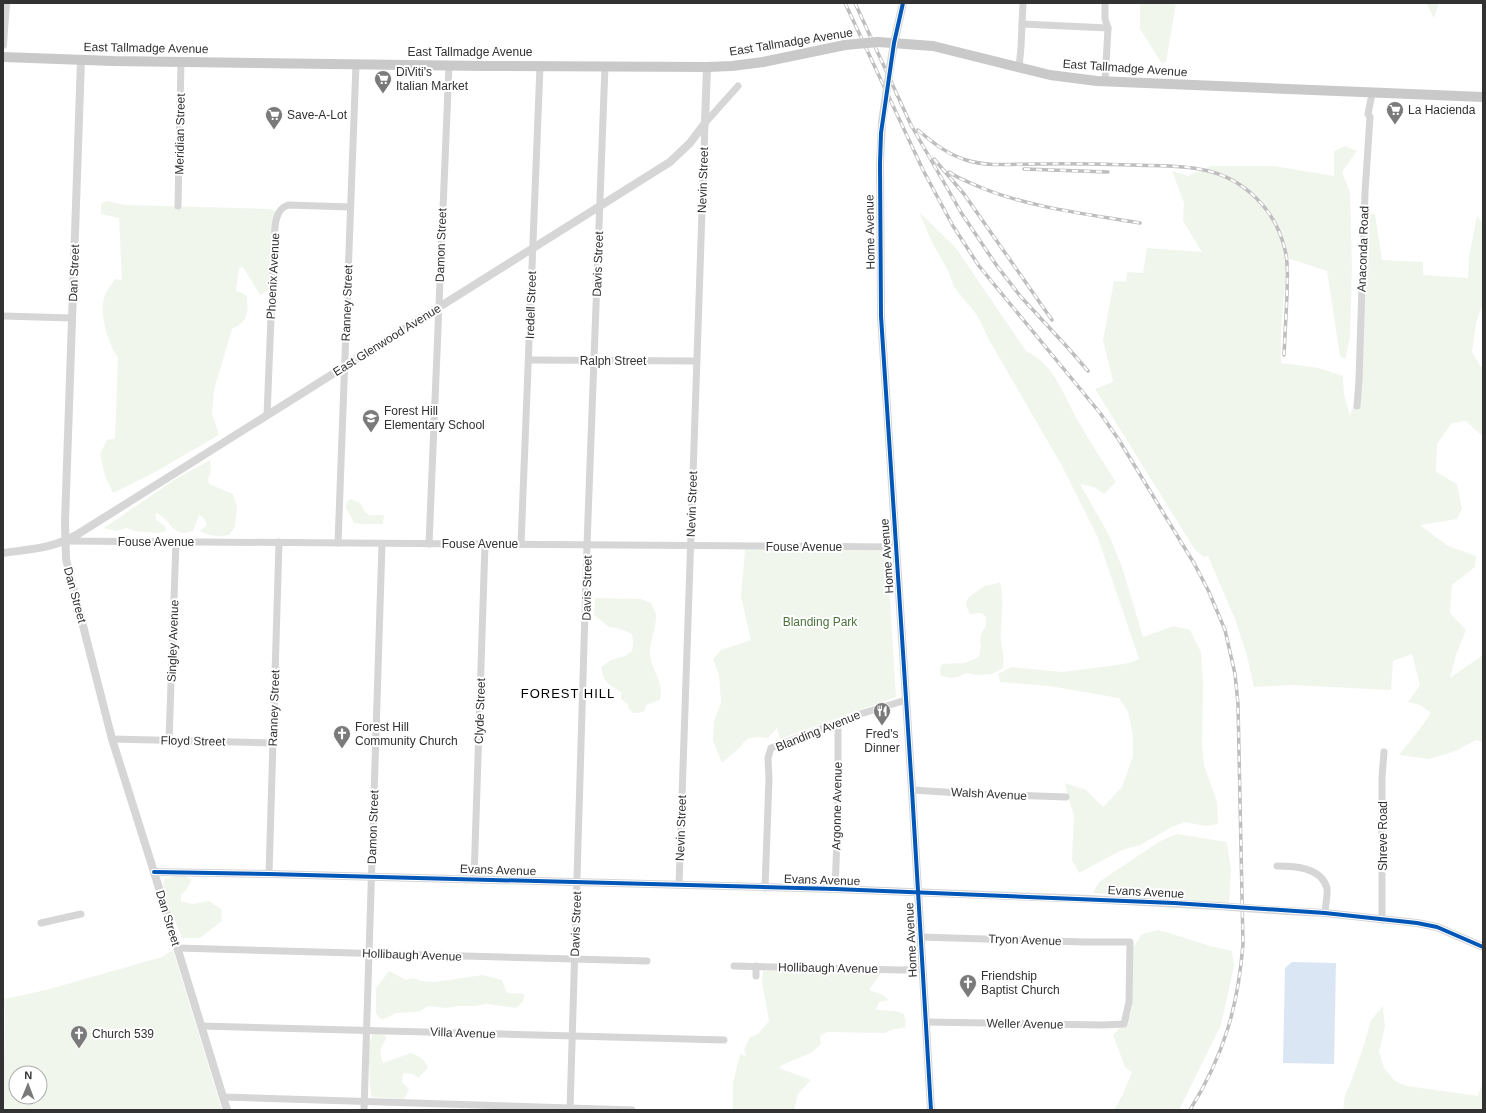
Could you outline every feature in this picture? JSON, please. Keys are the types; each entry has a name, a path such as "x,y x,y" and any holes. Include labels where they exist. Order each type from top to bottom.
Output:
{"main road":[{"name":"East Tallmadge Avenue","path":"3,57 181,62 707,67 732,66 763,62 845,45 878,42 918,44 941,48 1018,68 1062,77 1105,82 1483,98"}],"street":[{"path":"3,45 6,3"},
{"name":"Home Avenue","path":"903,3 894,43 882,122 880,163 881,316 931,1110"},
{"path":"1018,68 1021,47 1023,3"},
{"path":"1105,82 1108,28 1105,19 1106,3"},
{"path":"1022,24 1108,28"},
{"name":"Dan Street","path":"81,60 65,541 68,568 112,739 227,1110"},
{"name":"Meridian Street","path":"178,206 181,62"},
{"name":"Ranney Street","path":"338,543 356,64"},
{"name":"Damon Street","path":"429,544 450,65"},
{"name":"Iredell Street","path":"521,544 534,248 540,66"},
{"name":"Davis Street","path":"570,1109 605,66"},
{"path":"705,124 707,67"},
{"path":"705,124 738,86"},
{"name":"Anaconda Road","path":"1357,406 1365,192 1370,117 1368,114 1372,94"},
{"name":"East Glenwood Avenue","path":"3,553 49,546 65,541 670,162 685,149 705,124"},
{"name":"Nevin Street","path":"679,885 705,124"},
{"name":"Phoenix Avenue","path":"268,415 274,245 276,220 279,210 283,206 288,205 350,206"},
{"path":"3,316 72,318"},
{"name":"Ralph Street","path":"529,360 696,361"},
{"name":"Fouse Avenue","path":"65,541 895,547"},
{"name":"Singley Avenue","path":"169,740 176,541"},
{"name":"Ranney Street","path":"269,874 279,542"},
{"name":"Damon Street","path":"364,1106 382,544"},
{"name":"Clyde Street","path":"474,879 485,544"},
{"name":"Blanding Avenue","path":"765,888 768,848 769,753 772,748 884,706 906,700"},
{"name":"Argonne Avenue","path":"835,889 838,815 838,723"},
{"name":"Floyd Street","path":"112,739 273,743"},
{"name":"Shreve Road","path":"1382,920 1382,777 1384,752"},
{"name":"Walsh Avenue","path":"912,790 1066,797"},
{"path":"1277,866 1296,866 1310,870 1321,878 1327,888 1325,913"},
{"name":"Evans Avenue","path":"154,872 372,876 835,889 1174,903 1325,913 1417,923 1438,927 1483,947"},
{"path":"41,923 81,914"},
{"name":"Tryon Avenue","path":"920,937 1130,942 1129,1002 1124,1024"},
{"name":"Hollibaugh Avenue","path":"177,948 647,961"},
{"name":"Hollibaugh Avenue","path":"734,966 901,970 922,969"},
{"path":"756,966 756,976"},
{"name":"Weller Avenue","path":"926,1022 1102,1025 1124,1024"},
{"name":"Villa Avenue","path":"201,1026 724,1040"},
{"path":"223,1097 364,1106 632,1110"}],"green space":[{"path":"1140,3 1176,3 1166,62 1162,64 1140,29"},
{"path":"1426,3 1439,3 1434,18"},
{"path":"1345,146 1357,151 1342,172 1350,192 1352,267 1350,338 1345,359 1340,356 1327,271 1287,258 1281,332 1281,363 1319,368 1343,376 1344,395 1350,415 1361,384 1367,213 1375,214 1382,260 1423,262 1423,275 1468,278 1469,257 1477,216 1483,223 1483,303 1476,323 1472,352 1481,367 1483,367 1483,437 1466,421 1452,423 1437,444 1436,472 1457,484 1462,509 1457,519 1420,525 1448,546 1476,556 1475,567 1452,585 1450,613 1466,630 1456,655 1450,678 1483,655 1483,742 1476,740 1456,751 1429,759 1399,755 1431,713 1420,705 1408,702 1420,685 1412,654 1393,661 1391,690 1291,685 1254,687 1247,656 1235,619 1208,556 1204,557 1195,550 1095,389 1113,382 1103,340 1114,281 1126,282 1127,272 1143,273 1147,248 1202,252 1183,221 1184,203 1172,171 1188,176 1211,166 1274,166 1334,176 1334,151"},
{"path":"107,201 125,205 270,209 277,212 270,289 260,295 243,267 239,268 236,291 247,296 247,312 242,323 232,329 214,390 212,413 219,435 155,472 113,493 105,476 100,454 107,440 115,438 118,358 114,352 105,328 103,319 103,302 108,289 115,279 122,280 119,218 101,214 101,204"},
{"path":"919,212 956,248 1026,351 1036,357 1052,373 1074,414 1116,482 1104,494 1094,487 1080,484 1109,535 1122,567 1143,637 1174,626 1190,630 1201,652 1203,683 1202,744 1204,765 1217,802 1218,824 1206,826 1184,822 1140,845 1122,850 1079,873 1072,860 1074,815 1065,783 1086,790 1103,807 1122,787 1133,756 1133,735 1128,712 1119,698 1049,686 1000,682 998,674 1011,667 1062,672 1129,663 1139,659 1098,538 1062,466 988,338 977,315 954,287 948,271 932,242"},
{"path":"210,460 211,471 208,479 209,484 233,494 237,507 235,527 229,535 214,536 200,531 207,525 204,518 199,515 193,531 186,533 176,530 165,519 156,513 156,520 165,526 166,531 158,533 134,531 127,528 116,531 104,528 174,480"},
{"path":"351,499 360,503 369,515 384,515 383,524 354,523 346,507 347,502"},
{"name":"Blanding Park","path":"745,549 885,551 887,553 896,697 780,739 777,728 768,738 758,737 747,739 722,763 713,741 714,721 721,703 719,675 713,659 721,650 751,640 741,597"},
{"path":"1000,582 1002,596 1001,640 1004,657 1003,668 992,674 976,675 966,673 958,677 950,678 941,676 940,669 942,664 965,663 979,657 981,645 980,640 982,632 986,626 986,617 981,613 970,614 966,603 970,596 984,586"},
{"path":"595,598 641,599 651,603 656,613 650,655 653,667 660,683 661,694 660,700 646,705 644,712 633,713 628,708 628,704 621,699 621,692 605,680 601,667 611,660 625,656 632,651 633,642 632,634 617,628 609,627 594,615"},
{"path":"1177,834 1227,842 1231,870 1229,904 1093,893 1099,882 1160,841"},
{"path":"175,876 184,876 192,879 187,889 181,894 181,901 192,904 209,901 221,909 222,921 200,938 182,938 164,892 163,885 164,879"},
{"path":"1158,930 1232,951 1234,966 1221,1025 1179,1110 1114,1110 1122,1096 1132,1072 1125,1067 1113,1035 1124,1024 1131,1013 1133,984 1131,951 1142,934"},
{"path":"173,950 222,1110 3,1110 4,999 46,990 162,957"},
{"path":"809,969 882,972 869,990 883,995 889,1000 879,1002 876,1010 903,1013 906,1020 905,1028 895,1029 884,1033 827,1032 820,1036 821,1044 811,1053 782,1065 779,1068 811,1080 798,1094 794,1110 733,1110 733,1083 740,1054 746,1056 744,1050 750,1037 758,1034 769,1021 762,981 763,971"},
{"path":"389,971 406,980 413,978 421,981 434,982 483,975 502,980 507,993 525,994 523,1002 516,1008 488,1004 446,1008 428,1006 420,1011 396,1013 384,1019 379,1018 376,1013 376,988"},
{"path":"1383,1006 1385,1027 1379,1051 1384,1068 1395,1081 1407,1086 1478,1096 1483,1081 1483,1110 1343,1110 1345,1095 1363,1048 1371,1020"},
{"path":"373,1033 385,1034 386,1039 382,1045 381,1051 383,1063 411,1053 421,1058 427,1065 428,1068 418,1078 413,1074 403,1073 402,1082 409,1089 404,1099 371,1097 368,1046"}],"water":[{"path":"1292,962 1336,963 1334,1064 1283,1063 1285,968"}],"railway":[{"path":"845,3 923,170 953,226 979,266 1100,413 1119,440 1195,565 1209,592 1225,630 1235,674 1238,704 1243,944 1237,989 1227,1030 1212,1070 1190,1110"},
{"path":"855,3 911,125 962,214 997,266 1021,297 1088,371"},
{"path":"918,130 935,144 953,155 983,164 1178,166 1204,170 1219,174 1232,180 1245,188 1266,209 1281,235 1288,272 1284,355"},
{"path":"934,159 964,194 1052,320"},
{"path":"1024,169 1108,172"},
{"path":"949,172 982,188 1020,201 1060,210 1140,223"}],"cycle path":[{"path":"903,3 894,43 881,133 881,316 931,1110"},
{"path":"154,872 835,889 1174,903 1325,913 1417,923 1437,927 1483,947"}],"place":[{"name":"DiViti's Italian Market","path":"383,94"},
{"name":"La Hacienda","path":"1395,125"},
{"name":"Save-A-Lot","path":"274,130"},
{"name":"Forest Hill Elementary School","path":"371,433"},
{"name":"Fred's Dinner","path":"882,726"},
{"name":"Forest Hill Community Church","path":"342,749"},
{"name":"Friendship Baptist Church","path":"968,998"},
{"name":"Church 539","path":"79,1049"}],"district":[{"name":"FOREST HILL","path":"568,693"}]}
